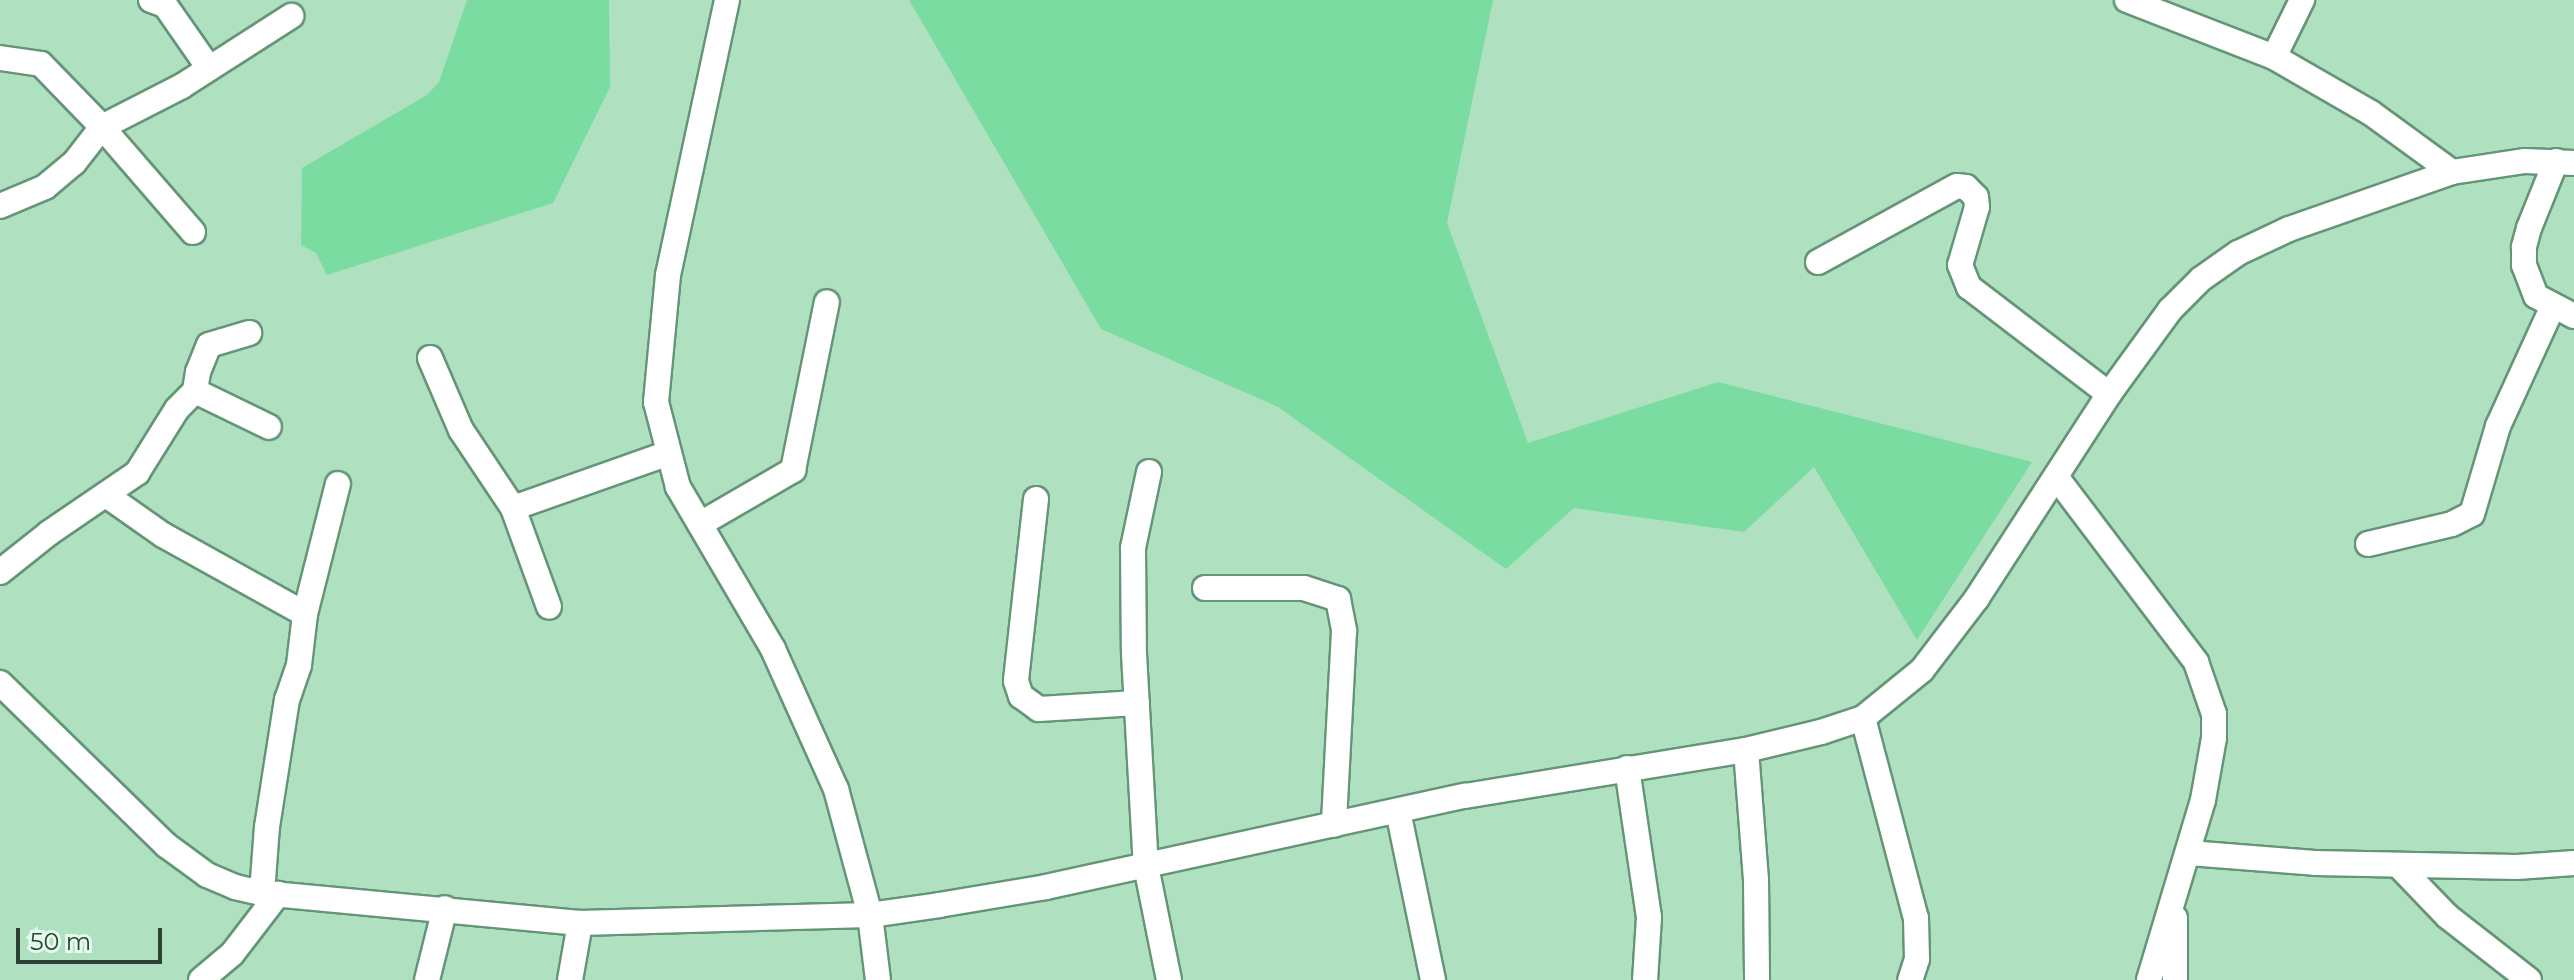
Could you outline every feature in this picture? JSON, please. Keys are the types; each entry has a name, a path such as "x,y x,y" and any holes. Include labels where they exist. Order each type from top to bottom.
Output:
{"street":[{"path":"151,0 165,5 209,68"},
{"path":"727,0 668,275 656,402 678,487 773,649 836,789 870,915 878,980"},
{"path":"2127,0 2274,57 2371,113 2452,172"},
{"path":"2274,57 2302,0"},
{"path":"0,206 45,187 74,163 102,127 209,68 291,16"},
{"path":"0,58 41,64 102,127 193,232"},
{"path":"0,683 166,845 207,875 235,887 270,894 580,923 870,915 1046,887 1398,811 1627,768 1746,750 1821,732 1863,718 1922,670 1977,598 2109,394 2170,310 2201,279 2238,253 2289,229 2452,172 2525,161 2565,162 2524,247 2528,283 2536,296 2564,311 2498,426 2472,514 2452,524 2368,544"},
{"path":"1818,262 1957,186 1966,187 1976,197 1977,207 1960,265 1969,287 2109,394"},
{"path":"700,524 793,470 827,302"},
{"path":"0,572 49,533 137,473 177,409 195,391 198,372 209,345 249,333"},
{"path":"430,358 461,430 513,508 549,607"},
{"path":"195,391 269,427"},
{"path":"513,508 669,453"},
{"path":"1149,472 1133,548 1137,703 1146,866 1169,980"},
{"path":"2057,478 2196,662 2209,690 2214,738 2189,853 2149,980"},
{"path":"201,980 232,954 270,894 267,827 282,728 287,700 299,665 305,614 338,484"},
{"path":"106,495 163,535 305,614"},
{"path":"1036,499 1016,681 1021,696 1039,709 1137,703"},
{"path":"1205,588 1304,588 1338,599 1344,631 1334,825"},
{"path":"1863,718 1916,918 1919,937 1910,980"},
{"path":"1746,750 1756,880 1757,980"},
{"path":"1627,768 1649,917 1645,980"},
{"path":"1398,811 1433,980"},
{"path":"2189,853 2315,863 2517,867 2574,863"},
{"path":"2398,865 2447,916 2529,980"},
{"path":"2175,895 2175,980"},
{"path":"427,980 445,908"},
{"path":"570,980 580,923"}],"green space":[{"path":"467,0 609,0 610,87 553,203 327,275 316,253 301,245 302,168 427,95 439,82"},
{"path":"909,0 1493,0 1447,223 1528,443 1718,382 2032,462 1917,640 1814,467 1744,532 1574,508 1506,569 1278,407 1101,329"}]}
